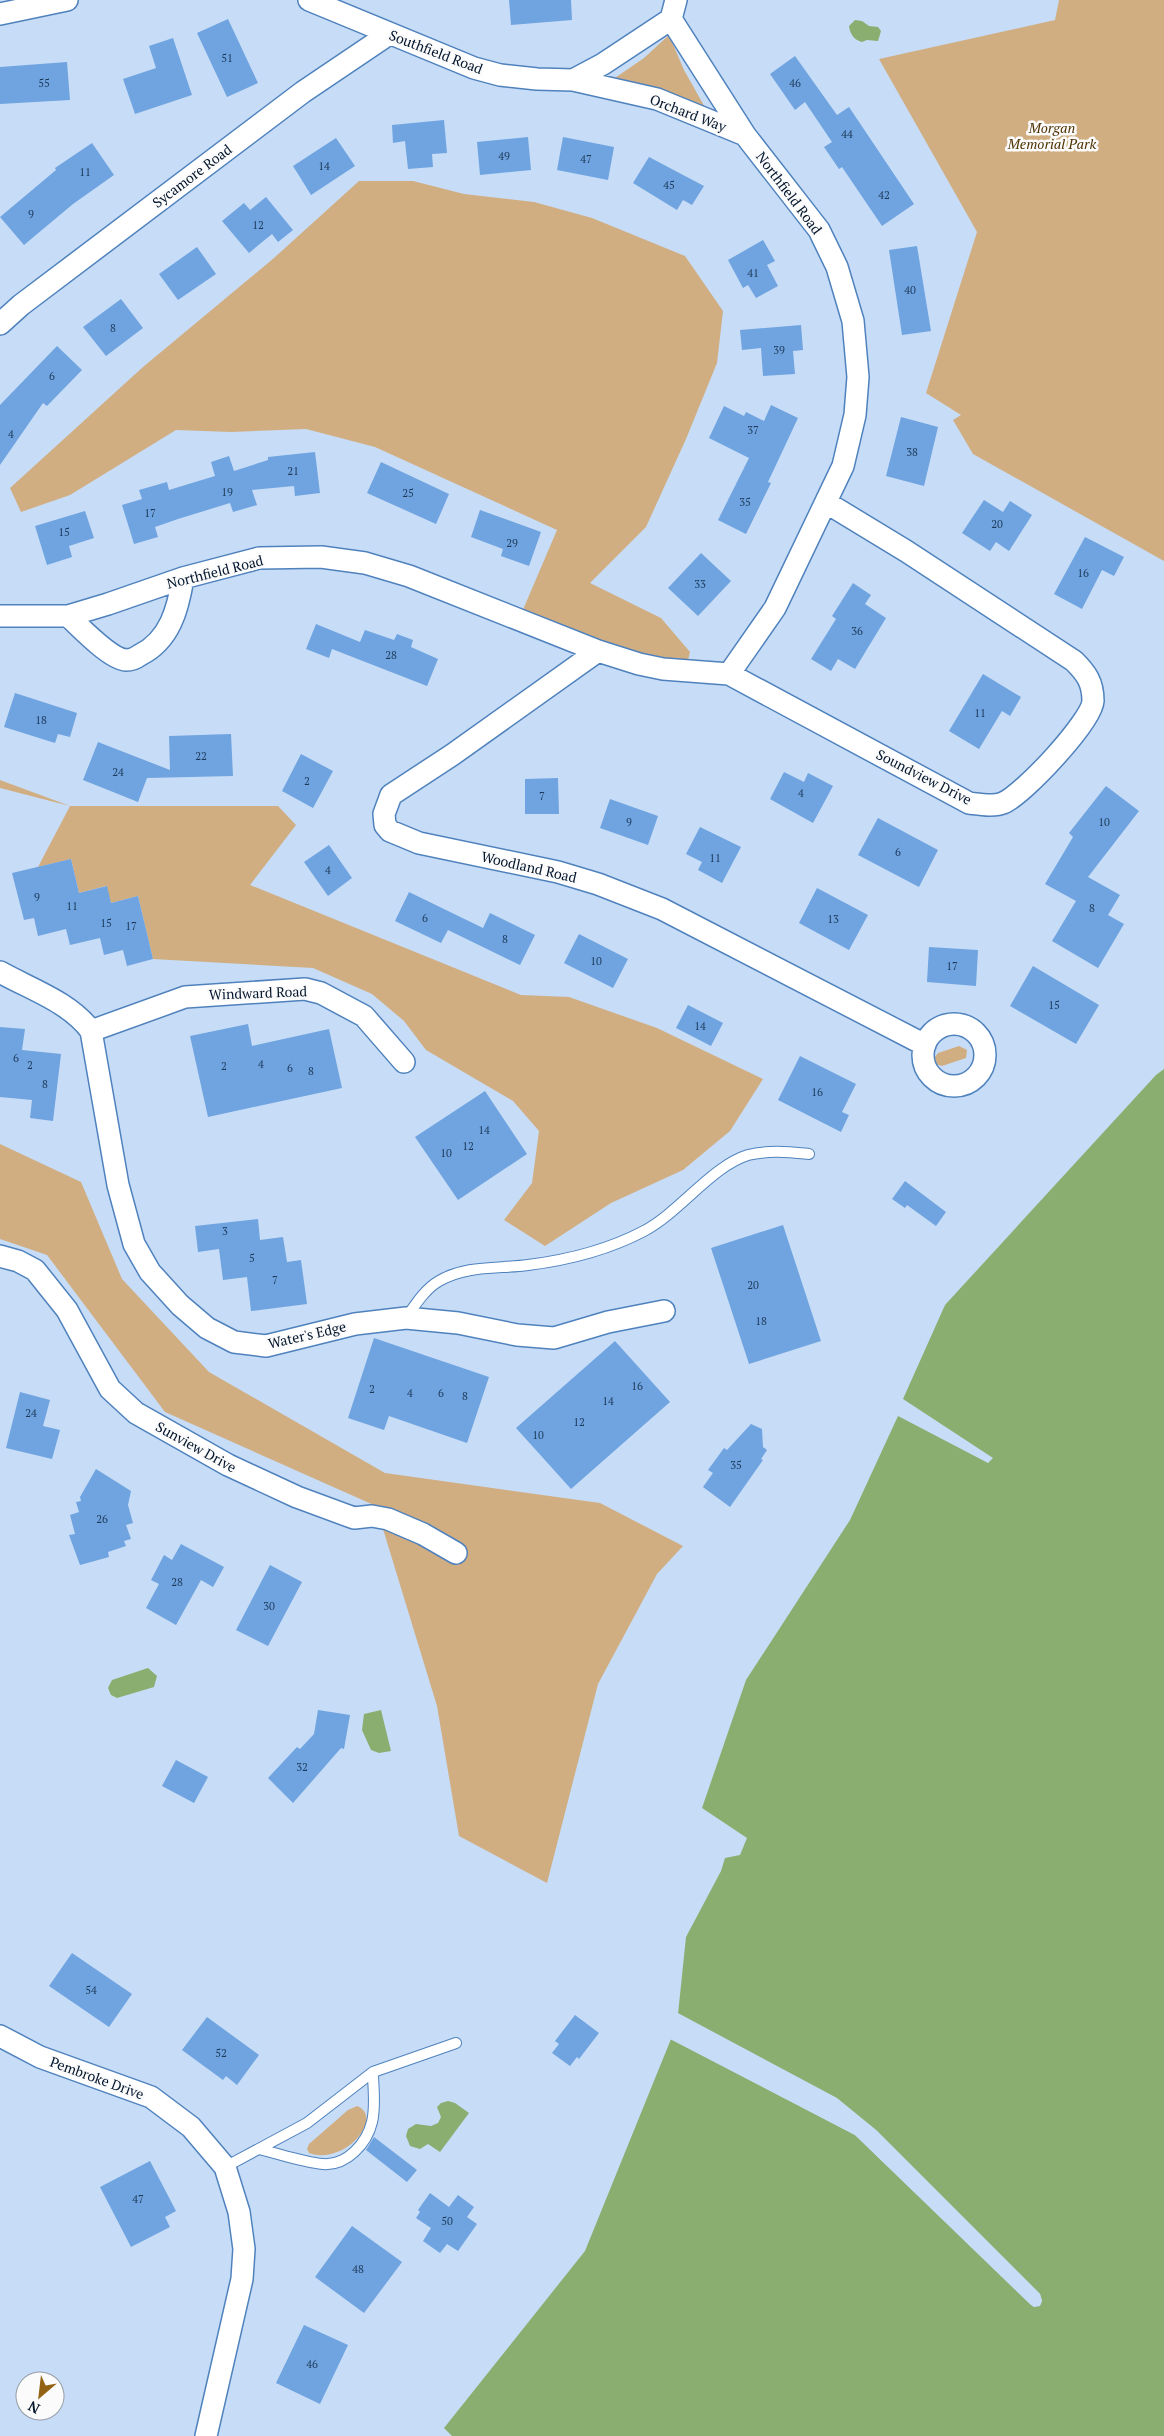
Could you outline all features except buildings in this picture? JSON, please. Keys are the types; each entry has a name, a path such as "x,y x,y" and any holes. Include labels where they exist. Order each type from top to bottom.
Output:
{"street":[{"path":"0,14 67,0"},
{"name":"Southfield Road","path":"308,0 474,68 500,75 573,80"},
{"path":"573,80 603,64 674,10"},
{"name":"Northfield Road","path":"674,10 745,134 818,230 837,267 853,321 858,378 856,415 843,466 827,503 775,608 729,674"},
{"name":"Sycamore Road","path":"0,324 21,305 295,98 389,34"},
{"name":"Orchard Way","path":"573,80 657,99 745,134"},
{"name":"Soundview Drive","path":"598,651 663,669 729,674 969,803 1002,804 1019,793 1080,727 1090,713 1093,702 1091,683 1088,676 1074,661 906,551 827,503"},
{"name":"Northfield Road","path":"0,616 68,616 183,578 259,558 321,557 365,563 409,576 598,651"},
{"path":"68,616 112,655 125,660 134,658 146,652 166,634 180,600 183,578"},
{"name":"Woodland Road","path":"598,651 452,755 390,795 384,814 385,825 390,831 419,843 558,872 598,884 662,908 925,1045"},
{"path":"0,972 82,1018 91,1031"},
{"name":"Windward Road","path":"91,1031 185,997 305,989 320,993 364,1016 404,1062"},
{"name":"Water's Edge","path":"91,1031 118,1185 134,1244 150,1272 180,1305 207,1328 234,1342 266,1346 355,1324 406,1318 458,1323 516,1336 554,1338 608,1322 664,1311"},
{"name":"Sunview Drive","path":"0,1256 18,1261 35,1270 67,1310 110,1388 136,1413 228,1465 297,1497 354,1518 372,1516 388,1519 423,1534 456,1553"},
{"name":"Pembroke Drive","path":"0,2036 40,2057 151,2098 190,2127 225,2167 239,2212 244,2249 242,2279 239,2299 206,2436"}],"lane":[{"path":"406,1318 428,1289 454,1274 469,1270 552,1261 598,1250 620,1242 660,1222 733,1162 758,1153 777,1151 809,1154"},
{"path":"225,2167 307,2123 373,2072 456,2043"},
{"path":"259,2149 324,2164 340,2162 348,2158 365,2140 372,2121 373,2072"}],"green space":[{"name":"Morgan Memorial Park","path":"1059,0 1164,0 1164,561 973,454 953,420 961,415 926,393 977,232 879,59 1055,20"},
{"path":"669,35 684,70 707,111 612,80 644,58"},
{"path":"359,181 413,181 464,194 534,202 592,218 685,256 723,311 717,363 686,439 646,527 590,583 661,618 690,652 687,664 607,646 522,612 557,530 375,447 306,429 231,432 176,430 70,495 21,512 10,488 143,367 274,258"},
{"path":"0,780 70,806 0,788"},
{"path":"70,806 278,806 296,825 250,885 521,995 569,997 657,1028 763,1079 730,1131 683,1170 611,1203 545,1246 504,1220 532,1183 539,1131 513,1101 426,1050 404,1021 372,994 313,968 153,959 138,896 111,903 106,886 79,893 71,859 38,867"},
{"path":"959,1046 967,1050 966,1058 942,1066 936,1064 935,1057 938,1053"},
{"path":"0,1144 81,1182 122,1279 209,1372 385,1473 600,1503 683,1546 657,1574 598,1684 547,1883 459,1836 437,1706 376,1506 165,1412 47,1255 0,1239"},
{"path":"357,2106 364,2112 366,2120 364,2129 357,2138 347,2147 336,2153 323,2155 309,2153 307,2149 309,2144 348,2110"}],"shaded area":[{"path":"855,20 862,21 869,26 878,27 881,31 878,41 867,40 862,42 855,38 851,34 849,26"},
{"path":"1164,1069 1164,2436 452,2436 444,2428 585,2251 671,2039 855,2135 1030,2304 1034,2307 1040,2305 1042,2301 1040,2294 876,2130 836,2098 678,2014 686,1937 721,1871 725,1858 740,1855 747,1838 702,1808 746,1680 850,1520 898,1416 988,1463 993,1458 903,1399 945,1305 1156,1075"},
{"path":"148,1668 157,1676 154,1687 117,1698 111,1695 108,1688 112,1680"},
{"path":"381,1710 391,1751 379,1753 371,1750 362,1730 364,1714"},
{"path":"448,2101 455,2103 469,2113 440,2152 428,2144 420,2149 410,2146 406,2136 408,2129 416,2124 431,2126 438,2123 441,2117 437,2107 441,2103"}],"pier":[{"path":"676,2012 837,2098 876,2130 1040,2294 1042,2301 1040,2306 1034,2307 1030,2304 855,2135 668,2038 672,2037 856,2133 1031,2302 1038,2303 1038,2295 874,2132 835,2101 677,2016"}]}
